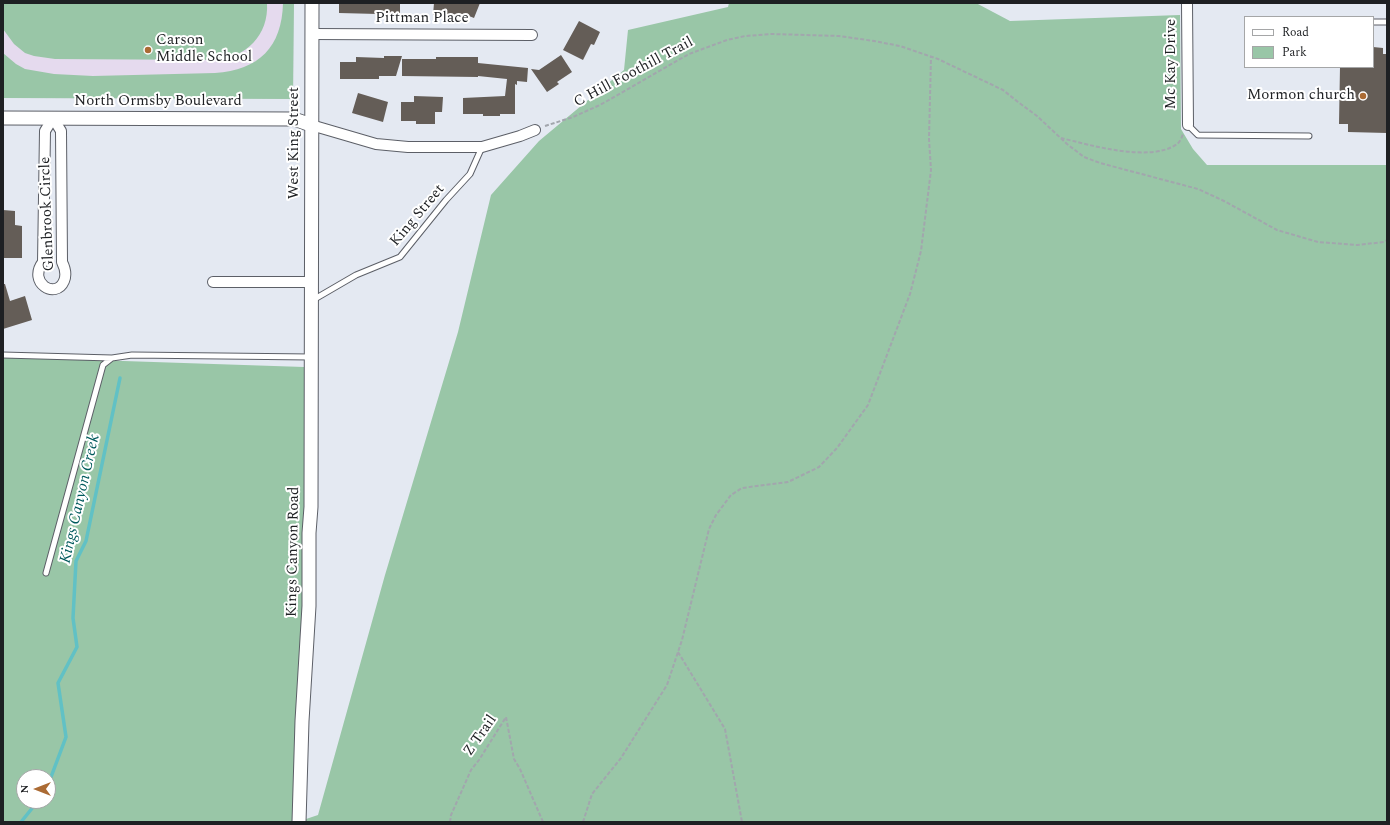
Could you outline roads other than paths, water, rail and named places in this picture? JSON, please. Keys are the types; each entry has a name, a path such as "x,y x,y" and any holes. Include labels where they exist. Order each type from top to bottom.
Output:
{"street":[{"name":"West King Street","path":"311,282 312,3"},
{"name":"Mc Kay Drive","path":"1187,3 1188,125"},
{"name":"Pittman Place","path":"312,34 532,35"},
{"name":"North Ormsby Boulevard","path":"3,118 294,119 311,126"},
{"name":"Glenbrook Circle","path":"53,118 61,131 62,262 65,267 66,274 60,287 49,289 43,286 39,281 38,268 42,262 44,131 53,118"},
{"path":"311,126 376,144 408,147 482,147 535,130"},
{"path":"213,282 311,282"},
{"name":"Kings Canyon Road","path":"299,822 302,721 309,606 312,357 311,282"}],"lane":[{"path":"1374,22 1387,22"},
{"path":"1188,125 1198,135 1309,136"},
{"name":"King Street","path":"311,302 356,276 400,257 446,200 470,174 482,147"},
{"path":"3,355 112,358 132,355 312,357"},
{"path":"46,573 103,365 112,358"}],"waterway":[{"name":"Kings Canyon Creek","path":"54,769 66,737 58,683 77,647 73,618 76,561 86,541 120,378"},
{"name":"Kings Canyon Creek","path":"21,822 32,809"}],"place":[{"name":"Carson Middle School","path":"148,50"},
{"name":"Mormon church","path":"1363,96"}]}
